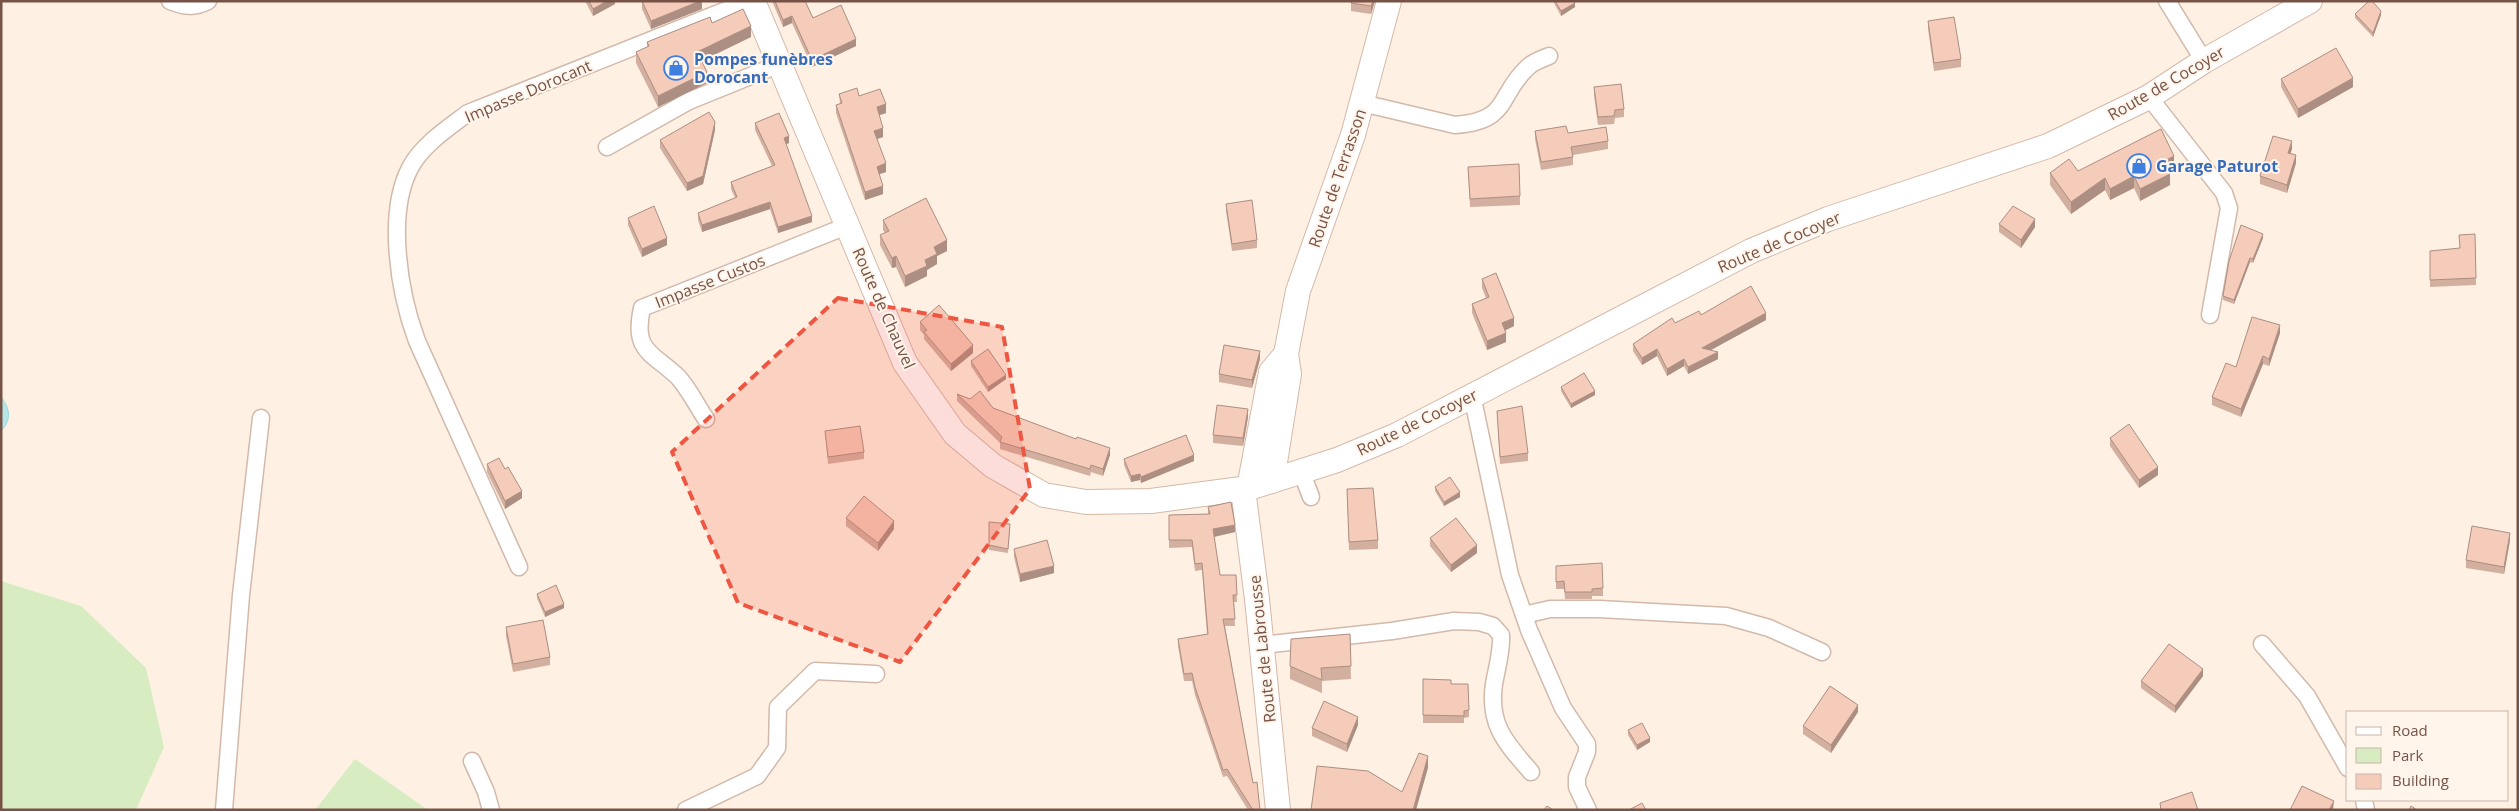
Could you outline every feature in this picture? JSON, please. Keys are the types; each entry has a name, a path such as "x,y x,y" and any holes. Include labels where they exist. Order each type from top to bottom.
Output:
{"main road":[{"name":"Route de Chauvel","path":"753,1 905,363 955,434 993,466 1044,495 1086,502 1152,501 1246,489"},
{"name":"Route de Terrasson","path":"1272,481 1289,374 1286,354 1298,291 1353,135 1389,1"},
{"name":"Route de Cocoyer","path":"1246,489 1337,460 1397,435 1751,251 1828,219 2048,146 2149,97 2204,61 2310,1"},
{"name":"Route de Terrasson","path":"1246,489 1271,372 1286,354"},
{"path":"1280,431 1287,448 1305,470"},
{"name":"Route de Labrousse","path":"1246,489 1278,810"}],"street":[{"path":"170,1 187,7 199,6 208,1"},
{"name":"Impasse Dorocant","path":"519,567 408,317 397,237 400,191 410,166 428,146 468,113 749,1"},
{"path":"2167,1 2204,61"},
{"path":"1362,103 1455,125 1471,124 1486,119 1497,111 1528,66 1548,56"},
{"path":"607,148 689,101 780,64"},
{"path":"2149,97 2224,193 2229,208 2210,315"},
{"name":"Impasse Custos","path":"706,419 678,378 645,349 640,326 642,308 848,225"},
{"path":"1472,395 1510,575 1524,615 1563,708 1587,744 1587,752 1577,777 1577,787 1588,810"},
{"path":"224,810 241,595 261,418"},
{"path":"1305,470 1311,497"},
{"path":"1524,615 1550,609 1599,609 1689,612 1726,616 1769,628 1822,652"},
{"path":"1262,645 1392,631 1454,621 1479,622 1493,626 1501,634 1502,646 1494,687 1494,721 1531,772"},
{"path":"2262,644 2307,696 2346,764"},
{"path":"686,810 757,776 777,748 778,706 815,671 876,674"},
{"path":"472,761 486,792 491,810"}],"highlighted area":[{"path":"838,298 1002,327 1030,489 900,662 738,603 672,452"}],"green space":[{"path":"1,581 81,606 146,668 164,747 136,810 1,810"},
{"path":"355,759 428,810 315,810"}],"water":[{"path":"1,397 8,410 8,418 5,427 1,431"}],"building":[{"path":"589,1 607,1 593,9"},
{"path":"642,1 700,1 651,21"},
{"path":"775,1 805,1 813,18 841,5 856,39 812,60 792,16 783,20"},
{"path":"1352,1 1373,1 1371,6 1351,3"},
{"path":"1555,1 1574,1 1575,3 1561,11"},
{"path":"2369,1 2372,1 2381,11 2373,33 2355,14"},
{"path":"743,9 751,26 697,52 707,72 658,96 636,52 649,46 647,42 710,17 712,23"},
{"path":"1954,17 1961,59 1934,63 1928,21"},
{"path":"2336,48 2353,78 2298,109 2281,79"},
{"path":"1621,84 1624,109 1615,110 1614,116 1598,117 1594,87"},
{"path":"857,88 859,96 880,89 886,104 877,107 883,128 874,131 886,163 877,167 883,186 865,192 836,105 842,103 839,94"},
{"path":"709,112 715,122 703,176 687,183 660,140"},
{"path":"779,113 789,136 784,138 812,216 778,227 770,202 702,225 698,213 737,197 731,182 775,165 755,123"},
{"path":"1566,126 1568,133 1606,127 1608,141 1571,147 1573,157 1541,162 1535,131"},
{"path":"2161,129 2174,156 2164,161 2170,174 2140,189 2134,176 2110,189 2105,178 2071,202 2050,173 2069,159 2078,171"},
{"path":"2273,136 2292,141 2288,153 2296,155 2287,185 2260,176"},
{"path":"1519,164 1520,196 1470,199 1468,167"},
{"path":"926,198 947,240 934,247 937,254 925,260 927,266 905,276 896,256 892,258 880,235 889,231 883,220"},
{"path":"1252,200 1257,240 1232,244 1226,204"},
{"path":"654,206 667,238 642,249 628,218"},
{"path":"2013,206 2035,219 2021,240 1999,224"},
{"path":"2241,225 2263,234 2253,259 2250,258 2234,300 2223,296 2229,261"},
{"path":"2475,234 2476,278 2430,280 2430,251 2460,248 2459,235"},
{"path":"1496,273 1514,318 1502,323 1506,333 1487,341 1472,304 1489,297 1482,279"},
{"path":"1751,286 1766,313 1702,348 1718,352 1688,367 1684,359 1667,369 1657,349 1642,358 1633,344 1672,318 1675,323 1699,311 1701,315"},
{"path":"939,305 973,345 951,364 924,332 927,330 920,322"},
{"path":"2252,317 2280,325 2269,359 2263,356 2241,409 2212,397 2226,363 2236,367"},
{"path":"1224,345 1260,351 1252,380 1219,374"},
{"path":"988,349 1006,375 988,387 971,361"},
{"path":"1584,373 1595,391 1571,404 1561,387"},
{"path":"980,391 993,408 1076,439 1077,437 1110,448 1103,469 1091,465 1090,469 1000,442 1002,437 957,394 970,399"},
{"path":"1217,405 1248,409 1243,438 1213,435"},
{"path":"1522,406 1528,453 1500,457 1497,411"},
{"path":"2129,424 2158,467 2139,480 2110,438"},
{"path":"860,426 864,452 828,457 825,431"},
{"path":"1186,435 1194,455 1141,477 1140,474 1131,476 1124,459"},
{"path":"499,458 505,469 508,467 522,491 505,501 487,464"},
{"path":"1450,477 1460,492 1444,502 1435,487"},
{"path":"1373,488 1378,540 1349,542 1347,489"},
{"path":"864,496 894,521 878,543 846,518"},
{"path":"1231,502 1235,525 1213,529 1220,575 1236,575 1237,595 1233,595 1235,619 1223,619 1253,783 1257,782 1260,810 1253,810 1227,769 1223,770 1192,673 1184,674 1178,639 1208,634 1202,563 1195,564 1192,540 1169,540 1169,515 1210,514 1208,507"},
{"path":"1456,518 1477,545 1451,565 1430,538"},
{"path":"989,522 1010,524 1008,549 989,545"},
{"path":"2472,526 2510,533 2504,567 2466,560"},
{"path":"1047,540 1054,566 1020,574 1014,549"},
{"path":"1602,563 1603,588 1592,589 1592,592 1565,592 1564,581 1556,582 1556,566"},
{"path":"556,585 564,604 545,612 537,594"},
{"path":"543,620 550,657 513,664 506,627"},
{"path":"1350,634 1351,666 1321,668 1322,680 1290,666 1291,639"},
{"path":"2169,644 2203,669 2175,706 2141,681"},
{"path":"1423,679 1451,680 1451,684 1468,684 1469,710 1464,711 1464,716 1423,715"},
{"path":"1830,686 1858,705 1831,745 1803,726"},
{"path":"1324,701 1358,717 1347,744 1312,728"},
{"path":"1642,723 1650,738 1637,745 1628,730"},
{"path":"1419,753 1428,756 1413,810 1311,810 1317,766 1368,771 1402,792"},
{"path":"2302,786 2334,801 2329,810 2290,810"},
{"path":"2192,792 2198,810 2161,810 2160,803"},
{"path":"1642,803 1646,810 1629,810"},
{"path":"1547,806 1553,810 1544,810"},
{"path":"2411,806 2417,810 2409,810"}],"place":[{"name":"Pompes funèbres Dorocant","path":"676,68"},
{"name":"Garage Paturot","path":"2139,166"}]}
